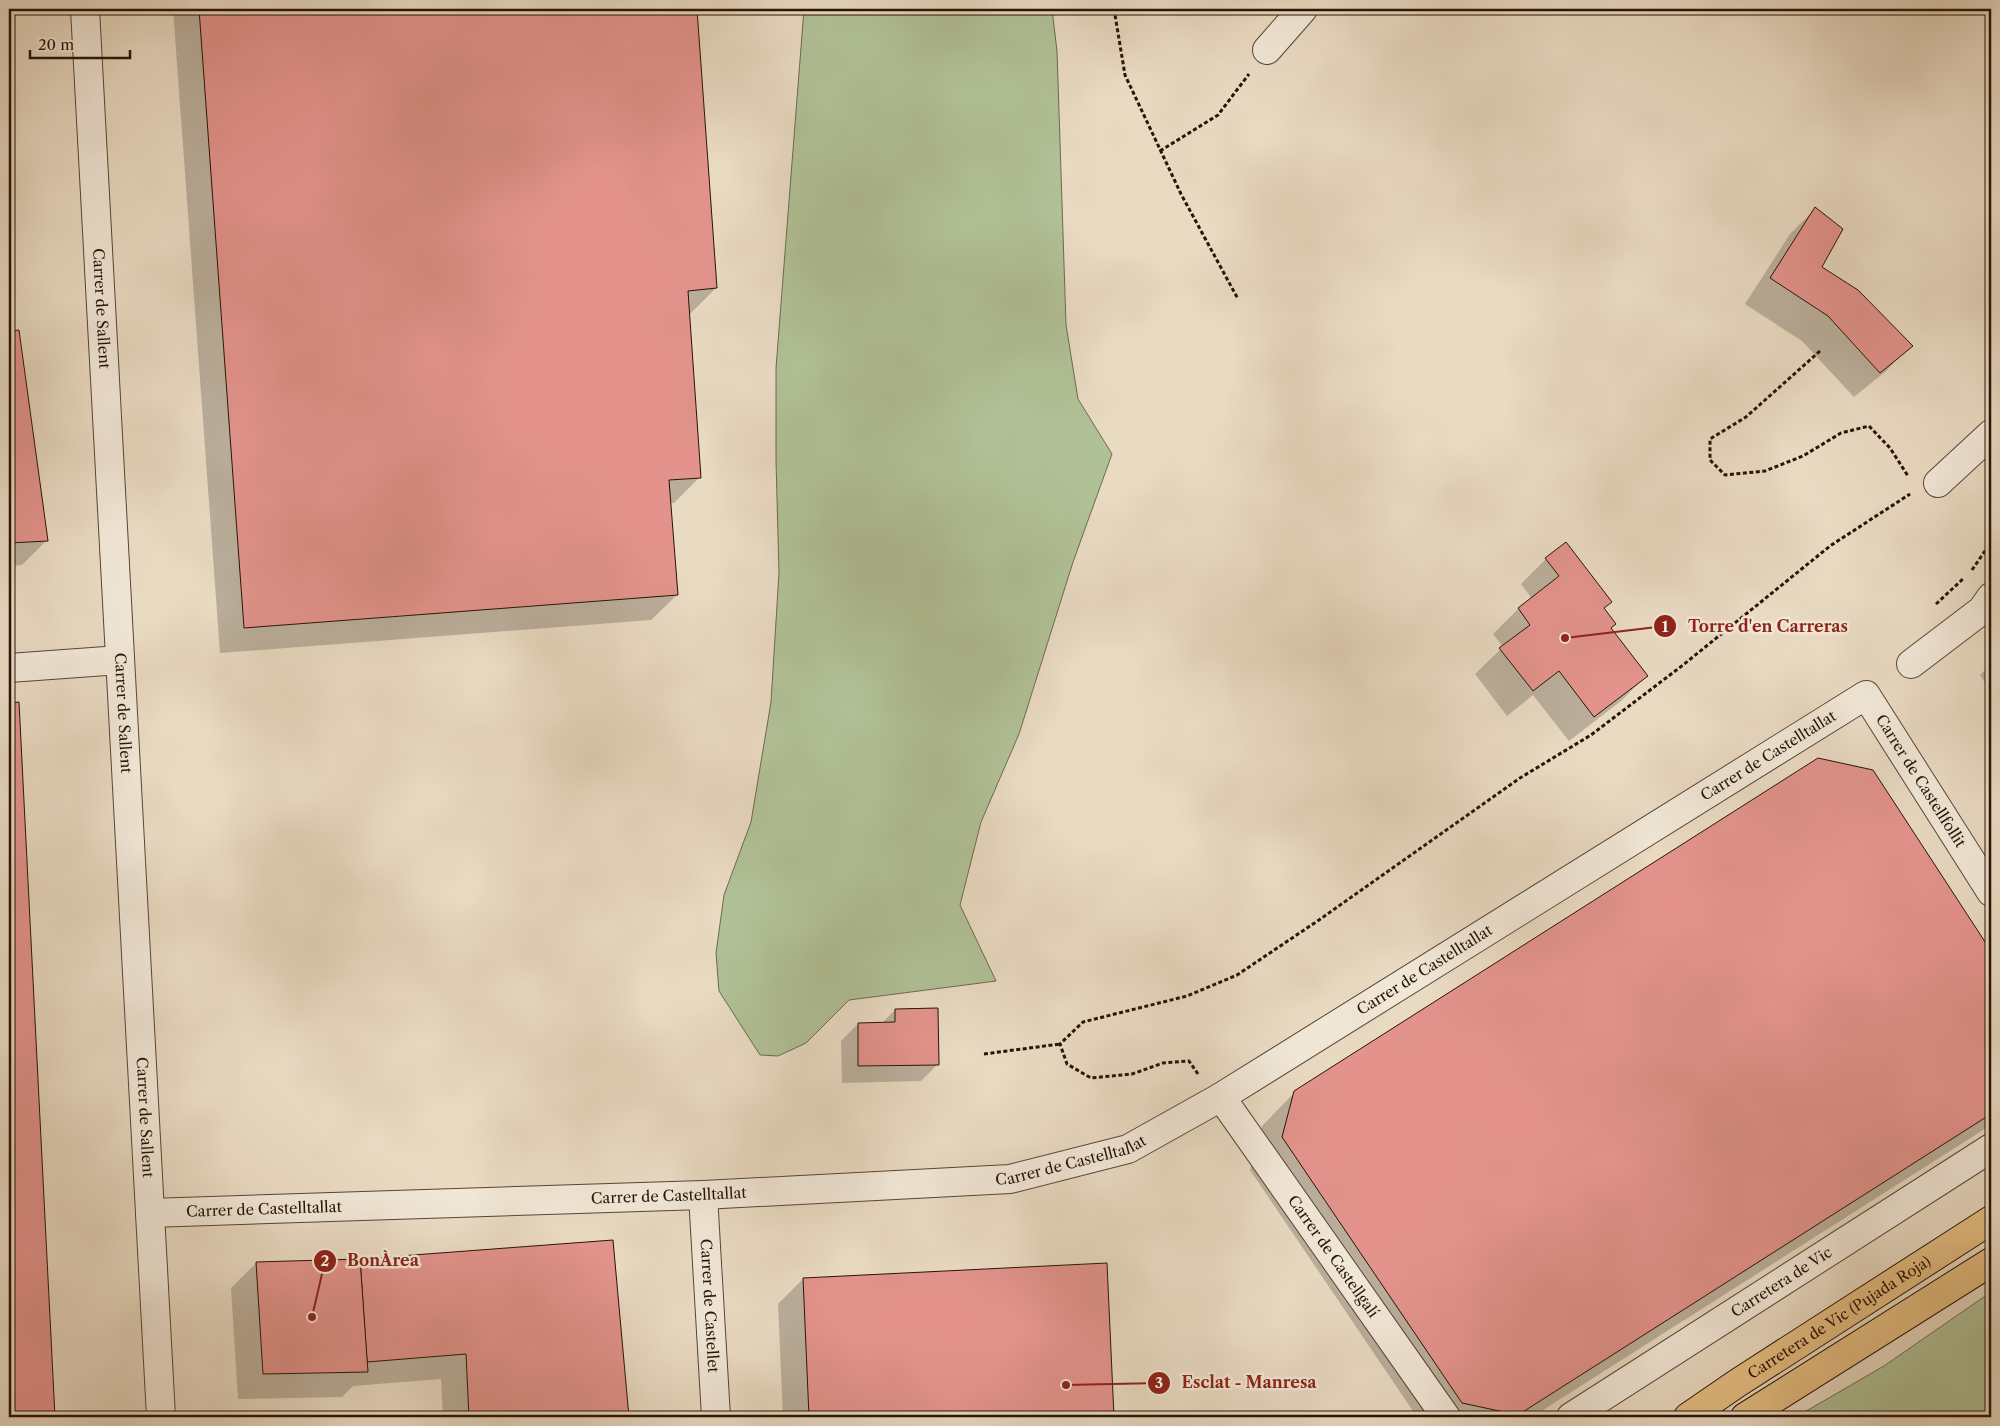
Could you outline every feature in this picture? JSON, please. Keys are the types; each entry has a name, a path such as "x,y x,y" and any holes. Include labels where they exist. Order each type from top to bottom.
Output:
{"main road":[{"name":"Carretera de Vic (Pujada Roja)","path":"1688,1417 1736,1384 1991,1220"},
{"path":"1745,1417 1991,1262"}],"street":[{"name":"Carrer de Sallent","path":"84,9 161,1417"},
{"path":"1267,50 1303,9"},
{"path":"1927,486 1991,434"},
{"path":"1911,664 1982,610 1991,597"},
{"path":"9,668 120,660"},
{"name":"Carrer de Castelltallat","path":"150,1213 703,1195 1010,1179 1128,1149 1217,1099 1866,695"},
{"name":"Carrer de Castellfollit","path":"1866,695 1991,892"},
{"name":"Carrer de Castellgalí","path":"1217,1099 1446,1417"},
{"name":"Carretera de Vic","path":"1571,1417 1991,1148"},
{"name":"Carrer de Castellet","path":"703,1195 716,1417"}],"path":[{"path":"1114,9 1125,75 1181,194 1238,299"},
{"path":"1160,152 1218,115 1267,50"},
{"path":"984,1054 1060,1044 1083,1022 1187,996 1237,975 1319,920 1520,778 1591,735 1683,665 1830,546 1927,486 1869,426 1841,433 1803,456 1766,471 1725,475 1710,460 1710,439 1746,417 1820,351"},
{"path":"1060,1044 1067,1064 1090,1078 1132,1074 1163,1063 1189,1061 1217,1099"}],"green space":[{"path":"804,9 1052,9 1057,51 1066,325 1078,399 1112,454 1073,562 1019,734 981,822 960,905 996,981 849,1000 806,1043 778,1056 760,1055 719,991 716,953 724,895 751,822 771,702 779,573 776,368"},
{"path":"1991,1292 1991,1417 1796,1417 1884,1366"}],"building":[{"path":"199,9 697,9 717,288 688,291 701,478 669,480 678,595 244,628"},
{"path":"1815,207 1843,229 1822,267 1858,290 1913,346 1880,373 1828,316 1770,278"},
{"path":"19,330 48,541 9,543 9,331"},
{"path":"1566,542 1612,602 1604,608 1616,624 1611,628 1648,676 1594,717 1559,671 1533,691 1499,648 1530,625 1518,608 1559,576 1545,558"},
{"path":"19,702 55,1417 9,1417 9,703"},
{"path":"1818,758 1873,770 1991,951 1991,1114 1518,1415 1462,1403 1282,1137 1294,1091"},
{"path":"938,1008 939,1065 858,1066 858,1023 895,1022 895,1009"},
{"path":"613,1240 629,1417 469,1417 466,1354 367,1362 360,1259"},
{"path":"360,1259 368,1372 263,1374 256,1262"},
{"path":"1107,1263 1114,1417 809,1417 803,1278"}],"place":[{"name":"Torre d'en Carreras","path":"1565,638"},
{"name":"BonÀrea","path":"312,1317"},
{"name":"Esclat - Manresa","path":"1066,1385"}]}
